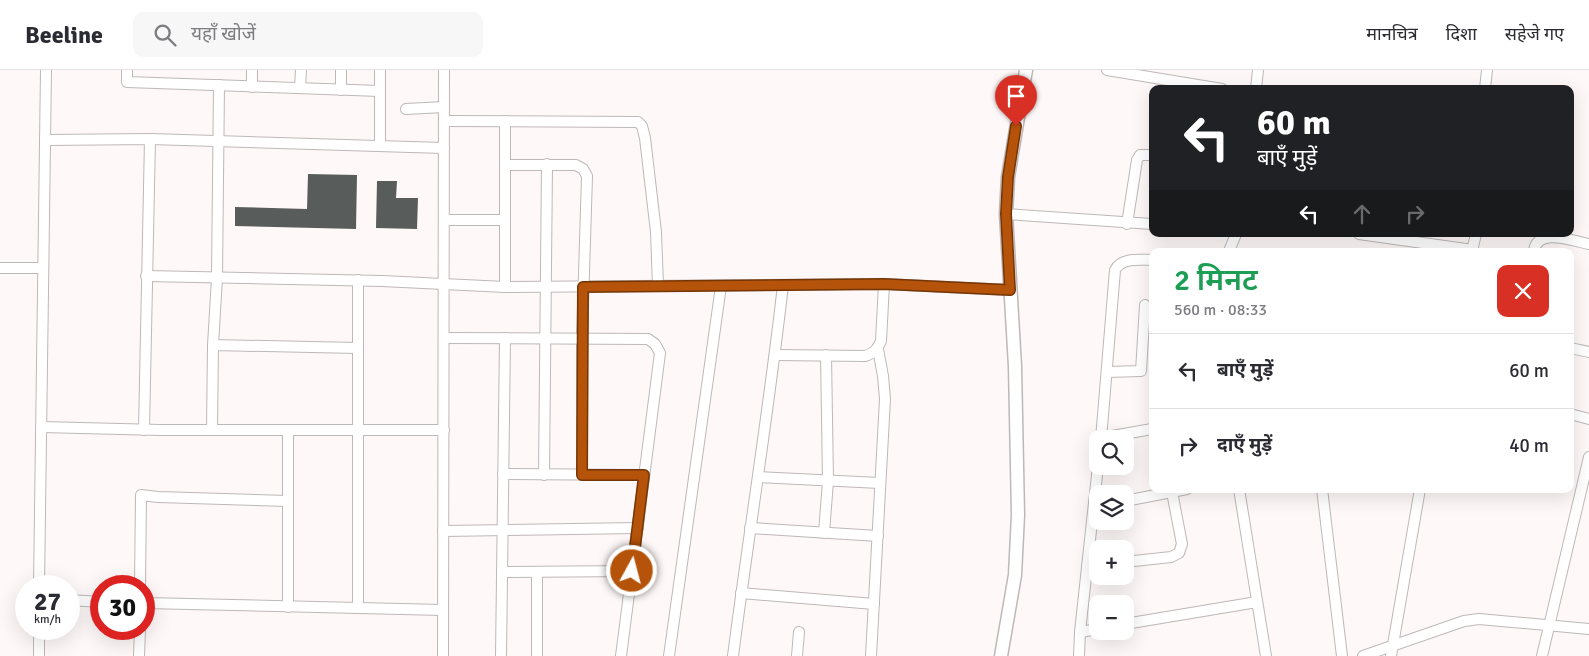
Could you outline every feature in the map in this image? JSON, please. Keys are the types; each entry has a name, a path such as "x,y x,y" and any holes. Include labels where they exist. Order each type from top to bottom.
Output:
{"street":[{"path":"40,575 46,70"},
{"path":"127,70 127,82 380,91"},
{"path":"252,70 252,87"},
{"path":"300,88 301,70"},
{"path":"341,70 341,90"},
{"path":"380,70 380,146"},
{"path":"443,656 444,70"},
{"path":"1001,656 1015,575 1018,515 1015,366 1006,214 1008,177 1026,70"},
{"path":"1107,70 1123,71 1200,85"},
{"path":"1256,85 1258,70"},
{"path":"1485,85 1487,70"},
{"path":"212,430 213,345 218,278 219,85"},
{"path":"406,109 444,107"},
{"path":"444,121 638,122 642,126 656,232 658,286"},
{"path":"505,121 505,287"},
{"path":"45,140 218,141 444,148"},
{"path":"144,430 150,140"},
{"path":"1127,224 1137,160 1140,155 1149,155"},
{"path":"505,164 576,165 584,169 587,176 582,339 582,475"},
{"path":"544,474 546,164"},
{"path":"1006,214 1127,224 1149,224"},
{"path":"444,220 505,220"},
{"path":"1379,237 1452,248"},
{"path":"1534,248 1540,239 1549,237 1589,244"},
{"path":"1102,430 1115,270 1118,264 1124,262 1149,260"},
{"path":"0,268 43,268"},
{"path":"146,276 358,280 505,287 884,284 1010,290"},
{"path":"358,280 358,608"},
{"path":"871,656 885,399 878,349 881,341 884,284"},
{"path":"733,656 783,285"},
{"path":"669,656 721,286"},
{"path":"1107,372 1141,371 1145,306"},
{"path":"444,338 648,339 656,344 660,353 621,656"},
{"path":"501,656 505,338"},
{"path":"213,345 357,348"},
{"path":"775,355 865,356 878,349"},
{"path":"1574,349 1589,352"},
{"path":"824,532 828,480 826,356"},
{"path":"1574,415 1589,419"},
{"path":"41,427 144,430 444,430"},
{"path":"288,430 288,607"},
{"path":"1134,432 1149,430"},
{"path":"1542,656 1589,457"},
{"path":"503,474 644,475"},
{"path":"758,477 880,483"},
{"path":"1134,500 1167,493"},
{"path":"1134,561 1171,557 1179,553 1182,544 1172,493"},
{"path":"1240,493 1266,656"},
{"path":"1322,493 1342,656"},
{"path":"1391,652 1419,493"},
{"path":"140,575 141,494 158,497 288,501"},
{"path":"443,531 638,528"},
{"path":"750,528 878,536"},
{"path":"502,572 632,571"},
{"path":"537,572 537,656"},
{"path":"1079,656 1080,632 1089,582"},
{"path":"741,593 874,604"},
{"path":"1134,622 1257,602"},
{"path":"155,603 443,610"},
{"path":"1363,656 1391,652 1464,621 1496,619 1589,629"},
{"path":"1080,632 1089,630"},
{"path":"798,656 799,632"},
{"path":"39,640 39,656"},
{"path":"139,656 140,640"}],"building":[{"path":"308,174 357,175 356,229 235,226 235,207 307,209"},
{"path":"377,181 397,181 396,198 418,198 417,229 376,228"}],"route":[{"path":"632,571 644,475 582,475 583,287 884,284 1010,290 1006,214 1008,177 1016,126"}]}
